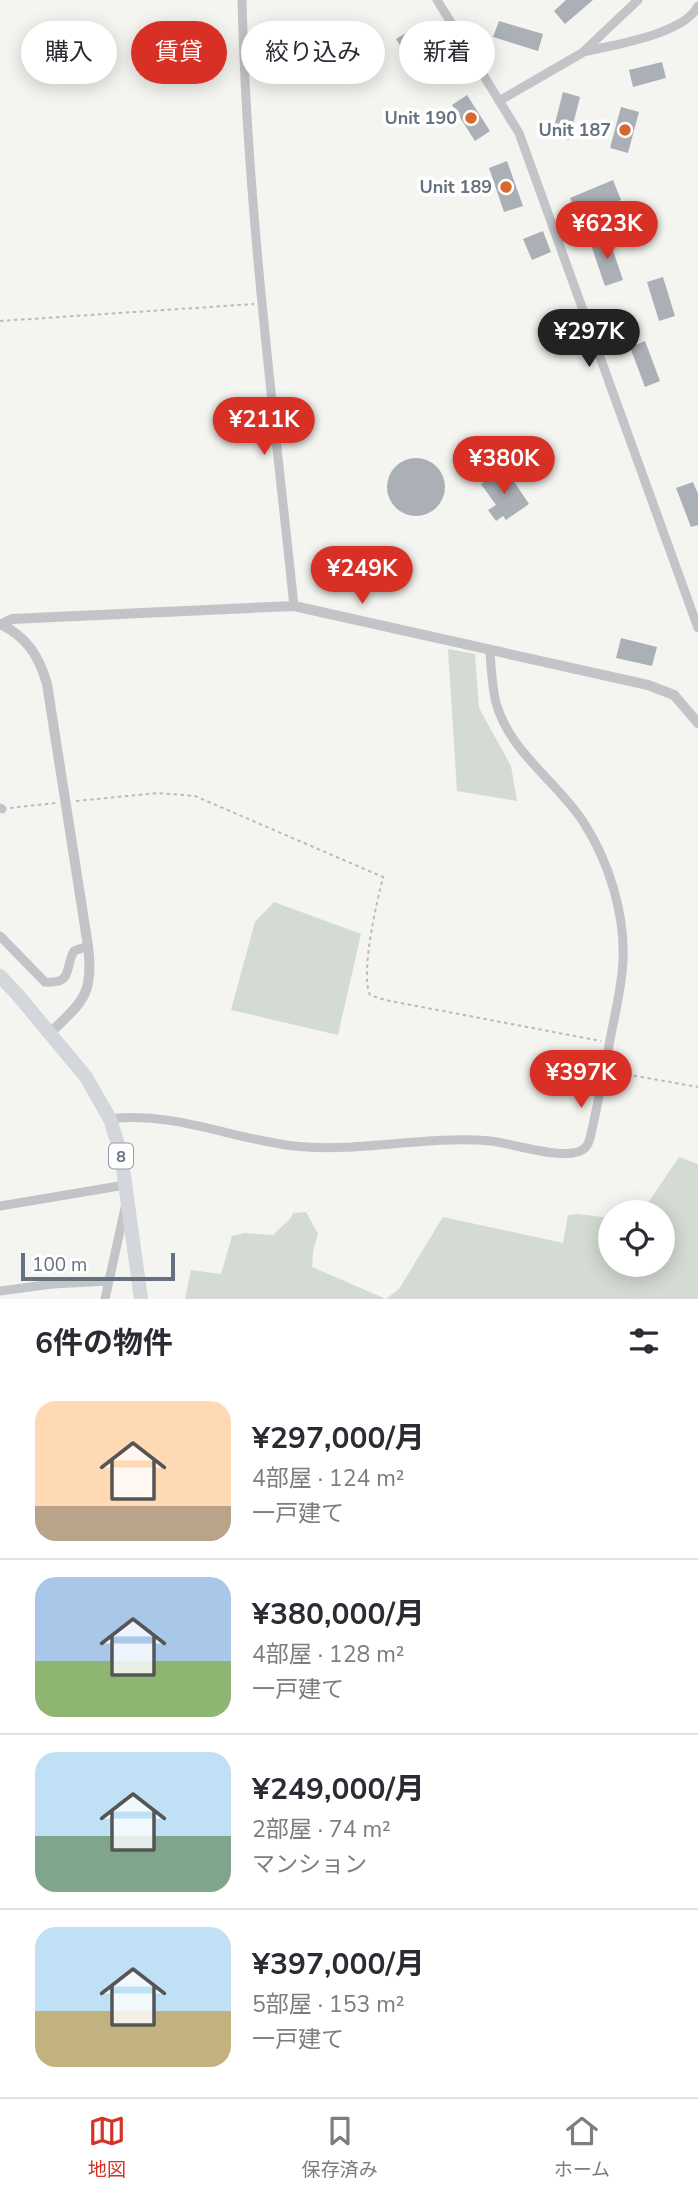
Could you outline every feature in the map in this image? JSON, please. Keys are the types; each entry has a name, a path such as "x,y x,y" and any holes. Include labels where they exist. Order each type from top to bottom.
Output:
{"main road":[{"name":"8","path":"0,976 86,1077 110,1119 121,1154 141,1299"}],"street":[{"path":"242,0 244,94 294,606"},
{"path":"437,0 519,133 698,628"},
{"path":"499,101 582,53 638,0"},
{"path":"582,53 653,34 683,21 694,14 698,6"},
{"path":"50,1033 77,1007 87,991 91,978 89,946 47,684 42,664 32,647 1,624 12,618 294,606 648,685 674,695 696,718"},
{"path":"110,1119 128,1117 187,1122 253,1140 296,1146 372,1147 429,1140 481,1141 563,1154 577,1153 586,1147 592,1134 621,984 623,958 617,902 609,875 584,823 564,796 522,751 508,730 497,705 491,676 490,650"},
{"path":"0,936 45,982 64,979 69,970 69,958 74,951 89,946"},
{"path":"0,1206 126,1192 105,1299"},
{"path":"0,1291 52,1284 109,1281"}],"path":[{"path":"0,321 263,304"},
{"path":"1,808 158,793 195,796 383,877 372,931 366,986 370,995 609,1042"},
{"path":"605,1071 698,1087"}],"shaded area":[{"path":"448,649 475,654 479,708 511,766 517,801 457,791"},
{"path":"274,902 361,934 338,1035 231,1010 255,922"},
{"path":"679,1157 698,1164 698,1299 386,1299 399,1289 443,1217 563,1243 568,1215 598,1216 598,1277 675,1277 675,1200 650,1200"},
{"path":"306,1212 318,1234 312,1267 386,1299 185,1299 191,1270 221,1274 232,1236 244,1233 273,1235 293,1213"}],"building":[{"path":"566,0 593,0 565,24 554,11"},
{"path":"499,21 543,34 538,51 495,38"},
{"path":"662,62 666,78 633,87 629,70"},
{"path":"563,92 580,97 569,140 552,135"},
{"name":"Unit 190","path":"467,95 490,131 475,141 452,105"},
{"name":"Unit 187","path":"621,107 639,112 628,153 610,148"},
{"name":"Unit 189","path":"507,161 523,206 504,212 489,168"},
{"path":"613,180 621,200 578,217 570,198"},
{"path":"543,231 551,252 532,260 523,239"},
{"path":"608,236 623,280 605,286 590,242"},
{"path":"663,277 675,316 659,321 647,282"},
{"path":"645,341 660,381 645,387 630,347"},
{"path":"416,458 427,460 440,471 445,487 443,498 432,511 416,516 405,514 392,503 387,487 389,476 400,463"},
{"path":"505,468 529,504 506,520 503,516 496,521 488,510 496,505 481,484"},
{"path":"693,482 698,494 698,525 691,527 676,488"},
{"path":"621,638 657,647 652,666 616,658"}],"place":[{"name":"Unit 190","path":"471,118"},
{"name":"Unit 187","path":"625,130"},
{"name":"Unit 189","path":"506,187"}]}
